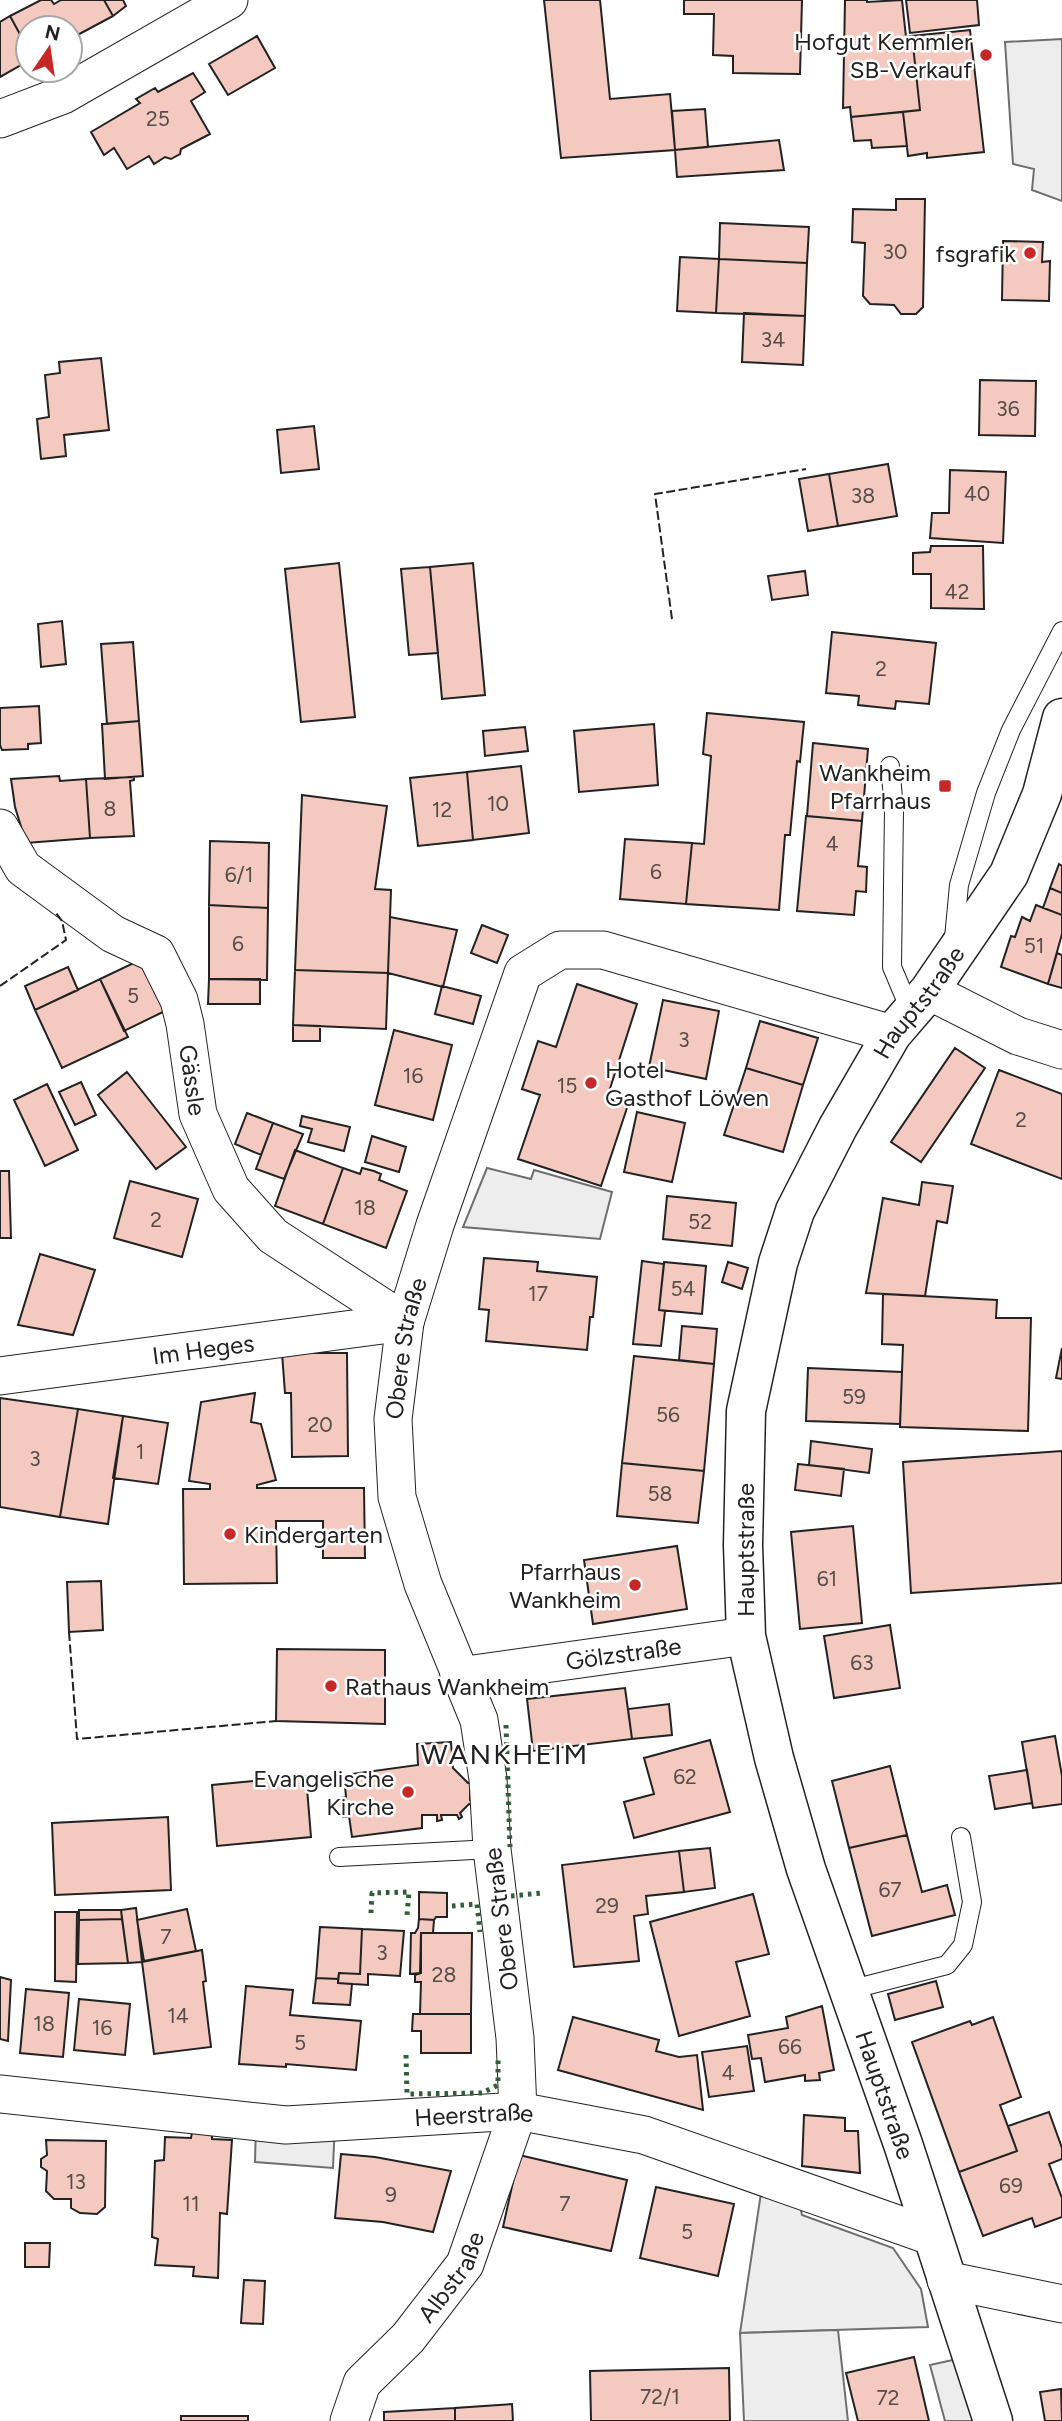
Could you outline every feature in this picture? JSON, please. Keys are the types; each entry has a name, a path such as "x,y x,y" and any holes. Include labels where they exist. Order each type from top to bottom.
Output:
{"street":[{"path":"0,119 63,96 229,0"},
{"name":"Hauptstraße","path":"993,2421 903,2144 806,1870 774,1758 746,1636 743,1545 746,1411 778,1264 795,1211 838,1127 911,1013 1009,874 1042,794 1062,718"},
{"name":"Gässle","path":"0,828 23,868 113,934 156,954 179,1000 198,1114 231,1189 273,1236 405,1322"},
{"name":"Obere Straße","path":"518,2111 515,2038 492,1849 488,1779 479,1720 423,1584 397,1497 393,1419 405,1322 435,1225 523,973 560,950 603,950 1018,1036 1062,1050"},
{"name":"Im Heges","path":"0,1376 405,1322"},
{"name":"Gölzstraße","path":"459,1676 746,1636"},
{"name":"Heerstraße","path":"0,2094 286,2125 518,2111 644,2136 931,2236"},
{"name":"Albstraße","path":"349,2421 362,2384 408,2338 465,2264 518,2111"},
{"path":"946,2280 1062,2304"}],"lane":[{"path":"952,955 959,885 986,793 1011,730 1062,631"},
{"path":"890,766 894,808 892,967 911,1013"},
{"path":"849,1990 947,1965 962,1945 972,1902 961,1837"},
{"path":"338,1857 492,1849"}],"shaded area":[{"path":"1062,39 1062,201 1032,190 1034,169 1013,164 1005,42"},
{"path":"487,1168 531,1179 534,1170 612,1192 600,1239 463,1227"},
{"path":"256,2121 335,2121 333,2168 255,2162"},
{"path":"761,2193 800,2206 802,2215 893,2248 921,2289 928,2327 740,2333"},
{"path":"838,2330 848,2421 744,2421 740,2333"},
{"path":"971,2356 993,2421 945,2421 930,2365"}],"building":[{"path":"41,0 51,0 54,4 61,0 104,0 113,16 84,32 84,14 14,14 14,23 10,16"},
{"path":"104,0 123,0 126,6 113,16"},
{"path":"544,0 600,0 610,99 670,94 675,150 561,158"},
{"path":"684,0 802,0 800,74 733,73 733,56 713,55 714,14 684,14"},
{"path":"845,0 902,0 906,37 912,36 920,110 851,117 850,107 843,108"},
{"path":"906,0 977,0 979,25 910,33"},
{"path":"10,16 14,23 14,69 0,77 0,22"},
{"path":"970,30 984,152 927,158 927,153 908,156 903,112 920,110 912,36"},
{"path":"257,36 275,68 228,95 209,64"},
{"path":"193,73 205,92 191,101 210,134 181,149 180,154 171,159 165,157 154,164 149,156 127,169 114,148 104,155 91,132 140,103 136,99 155,88 158,92"},
{"path":"705,109 708,147 675,150 672,111"},
{"path":"903,112 907,146 872,148 871,140 854,141 851,117"},
{"path":"779,140 784,170 677,177 675,150"},
{"path":"896,199 925,199 923,307 916,314 901,314 894,305 870,304 863,296 865,243 852,242 853,209 896,210"},
{"path":"720,223 809,227 807,263 719,259"},
{"path":"1003,241 1043,242 1042,262 1050,261 1049,301 1002,300"},
{"path":"680,257 719,259 716,313 677,311"},
{"path":"719,259 807,263 805,316 716,313"},
{"path":"744,313 805,316 803,365 742,362"},
{"path":"101,358 109,430 64,435 66,456 41,459 37,419 49,417 45,375 60,373 59,362"},
{"path":"980,380 1036,381 1035,436 979,435"},
{"path":"314,426 319,469 281,473 277,430"},
{"path":"888,464 897,516 838,526 829,474"},
{"path":"950,470 1006,472 1003,543 930,538 932,513 949,513"},
{"path":"829,474 838,526 808,531 799,479"},
{"path":"931,546 983,546 984,609 931,608 931,574 913,574 913,553 930,552"},
{"path":"339,563 355,717 301,722 285,569"},
{"path":"473,563 485,695 442,699 430,567"},
{"path":"430,567 438,653 409,655 401,569"},
{"path":"805,571 808,595 772,600 768,576"},
{"path":"62,621 66,664 41,667 38,624"},
{"path":"832,632 936,643 929,704 896,701 895,709 858,705 859,696 826,693"},
{"path":"133,642 139,721 107,724 101,644"},
{"path":"39,706 41,743 28,744 28,749 2,750 0,708"},
{"path":"707,713 804,722 800,762 797,761 790,835 785,835 779,910 686,904 692,843 704,844 711,756 703,754"},
{"path":"139,721 143,776 105,779 102,724"},
{"path":"654,724 658,785 579,792 574,731"},
{"path":"525,727 528,751 485,756 483,731"},
{"path":"813,743 868,749 862,821 807,816"},
{"path":"521,766 529,833 473,840 467,772"},
{"path":"467,772 473,840 418,846 410,778"},
{"path":"59,776 60,781 86,779 90,838 26,843 15,807 11,779"},
{"path":"134,777 134,780 130,781 134,836 90,838 86,779"},
{"path":"302,795 387,806 375,889 391,890 388,973 295,970"},
{"path":"806,816 862,821 858,866 867,867 866,892 856,891 854,915 797,911"},
{"path":"625,839 692,843 686,904 620,899"},
{"path":"210,841 269,843 268,908 209,905"},
{"path":"1059,864 1062,866 1062,893 1050,888"},
{"path":"1050,888 1062,893 1062,915 1043,908"},
{"path":"209,905 268,908 267,980 209,979"},
{"path":"1036,905 1062,915 1062,934 1048,984 1001,967 1011,936 1015,937 1022,917 1030,921"},
{"path":"390,917 457,930 443,987 388,973"},
{"path":"482,925 508,935 497,963 471,953"},
{"path":"1057,953 1062,955 1062,988 1048,984"},
{"path":"142,959 167,1010 124,1031 100,979"},
{"path":"68,967 78,990 35,1010 25,986"},
{"path":"295,970 388,973 386,1029 293,1025"},
{"path":"100,979 128,1037 62,1068 35,1010"},
{"path":"209,979 260,979 260,1004 208,1004"},
{"path":"577,984 637,1004 607,1098 628,1105 601,1186 518,1159 540,1095 522,1089 538,1041 556,1047"},
{"path":"442,986 481,996 473,1024 435,1014"},
{"path":"663,1000 719,1011 706,1079 649,1067"},
{"path":"760,1021 818,1038 803,1085 746,1068"},
{"path":"293,1025 320,1026 320,1041 293,1041"},
{"path":"394,1030 452,1045 433,1120 375,1105"},
{"path":"955,1048 985,1068 921,1162 891,1142"},
{"path":"746,1068 803,1085 783,1152 724,1135"},
{"path":"999,1070 1062,1094 1062,1179 971,1144"},
{"path":"127,1072 186,1147 156,1169 98,1095"},
{"path":"81,1082 96,1115 75,1125 59,1092"},
{"path":"47,1084 78,1150 45,1166 14,1100"},
{"path":"637,1112 685,1123 672,1182 624,1172"},
{"path":"247,1113 273,1123 261,1155 235,1144"},
{"path":"302,1116 350,1127 344,1151 308,1142 312,1129 300,1126"},
{"path":"273,1123 303,1134 284,1179 256,1169"},
{"path":"372,1136 406,1147 399,1172 365,1162"},
{"path":"295,1150 343,1168 323,1224 275,1206"},
{"path":"343,1168 360,1174 362,1168 374,1171 381,1174 379,1180 407,1191 386,1248 323,1224"},
{"path":"0,1171 9,1171 11,1238 0,1238"},
{"path":"130,1181 198,1199 182,1257 114,1238"},
{"path":"922,1182 953,1186 947,1223 937,1221 925,1296 866,1293 883,1198 919,1205"},
{"path":"667,1196 736,1203 732,1246 663,1239"},
{"path":"40,1254 95,1270 73,1335 18,1325"},
{"path":"484,1258 538,1262 537,1271 597,1277 587,1350 486,1341 489,1310 479,1309"},
{"path":"642,1261 664,1264 659,1310 665,1311 661,1346 633,1344"},
{"path":"664,1262 706,1266 702,1314 659,1310"},
{"path":"728,1262 748,1268 742,1289 722,1282"},
{"path":"883,1294 997,1300 996,1318 1031,1318 1028,1431 900,1427 903,1345 882,1344"},
{"path":"682,1326 717,1329 714,1364 679,1360"},
{"path":"1062,1348 1062,1379 1056,1378"},
{"path":"282,1353 347,1353 348,1456 292,1457 291,1393 285,1393"},
{"path":"634,1356 714,1364 704,1471 622,1463"},
{"path":"808,1368 902,1372 900,1424 806,1421"},
{"path":"255,1393 251,1422 261,1424 276,1480 257,1485 257,1488 364,1488 365,1558 323,1558 323,1521 276,1521 277,1583 184,1584 183,1489 210,1489 210,1484 189,1481 201,1402"},
{"path":"0,1398 78,1409 60,1517 0,1507"},
{"path":"78,1409 123,1416 108,1524 60,1517"},
{"path":"123,1416 168,1423 158,1484 113,1478"},
{"path":"811,1441 872,1449 869,1473 809,1465"},
{"path":"1062,1451 1062,1583 911,1593 903,1462"},
{"path":"622,1463 704,1471 698,1523 617,1516"},
{"path":"798,1464 844,1469 841,1496 795,1490"},
{"path":"853,1526 862,1623 800,1629 791,1532"},
{"name":"Pfarrhaus Wankheim","path":"677,1546 687,1609 593,1624 584,1560"},
{"path":"101,1581 103,1630 69,1632 67,1582"},
{"path":"890,1625 900,1688 834,1698 824,1636"},
{"name":"Rathaus Wankheim","path":"277,1649 385,1650 385,1724 276,1721"},
{"path":"625,1688 632,1739 533,1751 527,1699"},
{"path":"669,1704 672,1735 632,1739 628,1709"},
{"path":"1055,1736 1062,1776 1062,1804 1033,1808 1022,1742"},
{"path":"710,1740 730,1812 634,1838 624,1802 654,1794 644,1758"},
{"name":"Evangelische Kirche","path":"451,1742 453,1768 468,1783 473,1781 470,1786 470,1800 475,1801 474,1805 469,1804 460,1813 462,1817 459,1819 457,1815 441,1815 442,1820 437,1821 437,1815 422,1815 422,1828 352,1837 349,1816 343,1817 340,1798 346,1797 344,1775 418,1765 417,1744"},
{"path":"890,1766 907,1835 849,1848 832,1781"},
{"path":"1027,1770 1032,1803 995,1809 989,1776"},
{"path":"306,1776 311,1837 217,1846 212,1785"},
{"path":"168,1817 171,1890 55,1895 52,1823"},
{"path":"907,1835 922,1892 947,1885 955,1915 872,1936 849,1848"},
{"path":"710,1848 715,1888 684,1892 679,1851"},
{"path":"679,1851 684,1892 646,1896 648,1914 634,1916 639,1961 574,1967 562,1865"},
{"path":"419,1892 447,1893 447,1917 419,1919"},
{"path":"753,1894 769,1954 736,1962 750,2016 679,2036 650,1922"},
{"path":"136,1908 142,1962 128,1963 121,1910"},
{"path":"187,1909 196,1951 144,1961 137,1920"},
{"path":"79,1910 121,1910 122,1919 79,1920"},
{"path":"55,1912 77,1912 76,1982 55,1981"},
{"path":"122,1919 128,1963 78,1964 79,1920"},
{"path":"419,1919 434,1920 433,1933 421,1933 420,1973 410,1974 411,1933 415,1933 418,1928"},
{"path":"320,1927 362,1929 360,1974 339,1973 338,1979 316,1978"},
{"path":"362,1929 404,1931 400,1976 368,1974 368,1985 338,1983 339,1973 360,1974"},
{"path":"421,1933 472,1933 471,2014 420,2014 421,1982 415,1982 415,1975 421,1973"},
{"path":"202,1950 211,2047 154,2054 142,1962"},
{"path":"0,1977 11,1980 8,2041 0,2039"},
{"path":"316,1978 338,1979 338,1983 352,1984 350,2005 313,2003"},
{"path":"936,1981 943,2007 895,2020 888,1994"},
{"path":"246,1986 293,1990 290,2015 361,2021 356,2070 286,2064 286,2067 239,2064"},
{"path":"26,1989 69,1993 63,2057 20,2053"},
{"path":"79,1999 130,2004 125,2055 74,2050"},
{"path":"822,2006 834,2070 819,2073 820,2080 805,2081 805,2075 765,2082 761,2058 752,2059 748,2035 788,2028 786,2017"},
{"path":"413,2014 471,2014 471,2053 421,2053 421,2031 412,2031"},
{"path":"573,2017 659,2040 656,2051 679,2057 697,2055 703,2110 558,2070"},
{"path":"993,2017 1021,2097 1000,2105 1017,2151 959,2172 912,2042 970,2021 972,2025"},
{"path":"747,2046 754,2091 709,2097 702,2052"},
{"path":"1049,2112 1062,2148 1062,2159 1049,2164 1062,2198 1062,2217 1035,2227 1032,2218 983,2236 959,2172 1017,2151 1008,2126"},
{"path":"804,2115 845,2118 845,2131 858,2131 860,2173 802,2166"},
{"path":"192,2132 212,2134 212,2139 232,2140 227,2214 220,2213 218,2278 193,2276 194,2267 155,2265 158,2239 152,2237 155,2161 164,2160 165,2137 191,2138"},
{"path":"46,2140 106,2141 105,2207 97,2214 80,2213 71,2208 71,2199 54,2199 46,2191 47,2171 41,2167 41,2159 47,2155"},
{"path":"341,2154 375,2157 451,2171 433,2232 383,2222 335,2218"},
{"path":"519,2155 627,2180 611,2251 503,2227"},
{"path":"656,2187 734,2204 718,2276 640,2258"},
{"path":"25,2243 50,2243 49,2267 25,2267"},
{"path":"244,2280 265,2281 263,2324 241,2323"},
{"path":"914,2357 929,2421 858,2421 846,2373"},
{"path":"729,2368 730,2421 591,2421 590,2371"},
{"path":"1061,2389 1062,2421 1045,2421 1040,2392"},
{"path":"512,2404 513,2421 455,2421 455,2408"},
{"path":"455,2408 455,2421 384,2421 384,2412"},
{"path":"181,2416 248,2416 248,2421 181,2421"}],"hedge":[{"path":"506,1725 510,1847"},
{"path":"371,1913 372,1893 409,1892 407,1915"},
{"path":"511,1896 542,1893"},
{"path":"452,1906 477,1904 480,1932"},
{"path":"406,2055 407,2094 482,2093 498,2085 498,2059"}],"fence":[{"path":"672,619 655,494 806,469"},
{"path":"0,986 66,940 62,921 56,913"},
{"path":"69,1632 77,1739 276,1721"}],"place":[{"name":"Hofgut Kemmler SB-Verkauf","path":"986,55"},
{"name":"fsgrafik","path":"1030,253"},
{"name":"Wankheim Pfarrhaus","path":"945,786"},
{"name":"Hotel Gasthof Löwen","path":"591,1083"},
{"name":"Kindergarten","path":"230,1534"},
{"name":"Pfarrhaus Wankheim","path":"635,1585"},
{"name":"Rathaus Wankheim","path":"331,1686"},
{"name":"Evangelische Kirche","path":"408,1792"}],"district":[{"name":"WANKHEIM","path":"505,1754"}]}
